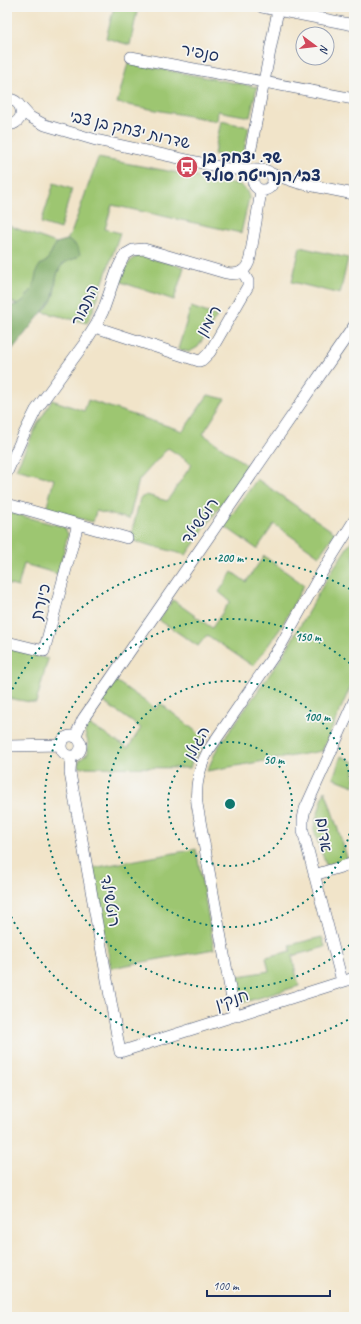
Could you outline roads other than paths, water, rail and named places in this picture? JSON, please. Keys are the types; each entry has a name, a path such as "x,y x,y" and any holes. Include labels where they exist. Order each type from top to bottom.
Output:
{"street":[{"path":"262,7 354,26"},
{"path":"251,148 278,10"},
{"name":"סנפיר","path":"131,57 354,99"},
{"name":"שדרות יצחק בן צבי","path":"7,99 16,101 30,117 48,126"},
{"path":"11,125 20,117 21,107"},
{"name":"שדרות יצחק בן צבי","path":"11,125 29,123 48,126 123,147 229,169 259,170"},
{"name":"שדרות יצחק בן צבי","path":"229,169 261,188"},
{"path":"242,271 248,265 250,258 261,188 253,178 255,173 259,170 266,170 272,174 299,183 354,194"},
{"path":"261,188 273,181 272,174"},
{"path":"261,188 282,184 299,183"},
{"name":"התבור","path":"7,472 36,410 95,327 105,306 120,262 126,254 133,250 149,250 230,274 242,271"},
{"name":"רימון","path":"95,327 199,361 202,360 210,352 248,286 248,281 242,271"},
{"name":"רוטשילד","path":"75,737 84,718 354,326"},
{"path":"7,504 127,538"},
{"name":"הגולן","path":"235,1016 197,804 196,787 198,776 208,751 281,645 322,570 354,521"},
{"name":"כינרת","path":"7,642 44,652 78,524"},
{"name":"אדום","path":"342,982 303,828 304,814 354,701"},
{"path":"66,737 75,737 80,742 81,749 77,754 71,756 64,754 61,745 63,741 66,737"},
{"path":"7,746 61,745"},
{"name":"רוטשילד","path":"71,756 70,773 120,1052"},
{"path":"314,875 354,863"},
{"name":"חנקין","path":"120,1052 354,978"}],"place":[{"name":"שד. יצחק בן צבי/הנרייטה סולד","path":"187,167"}]}
